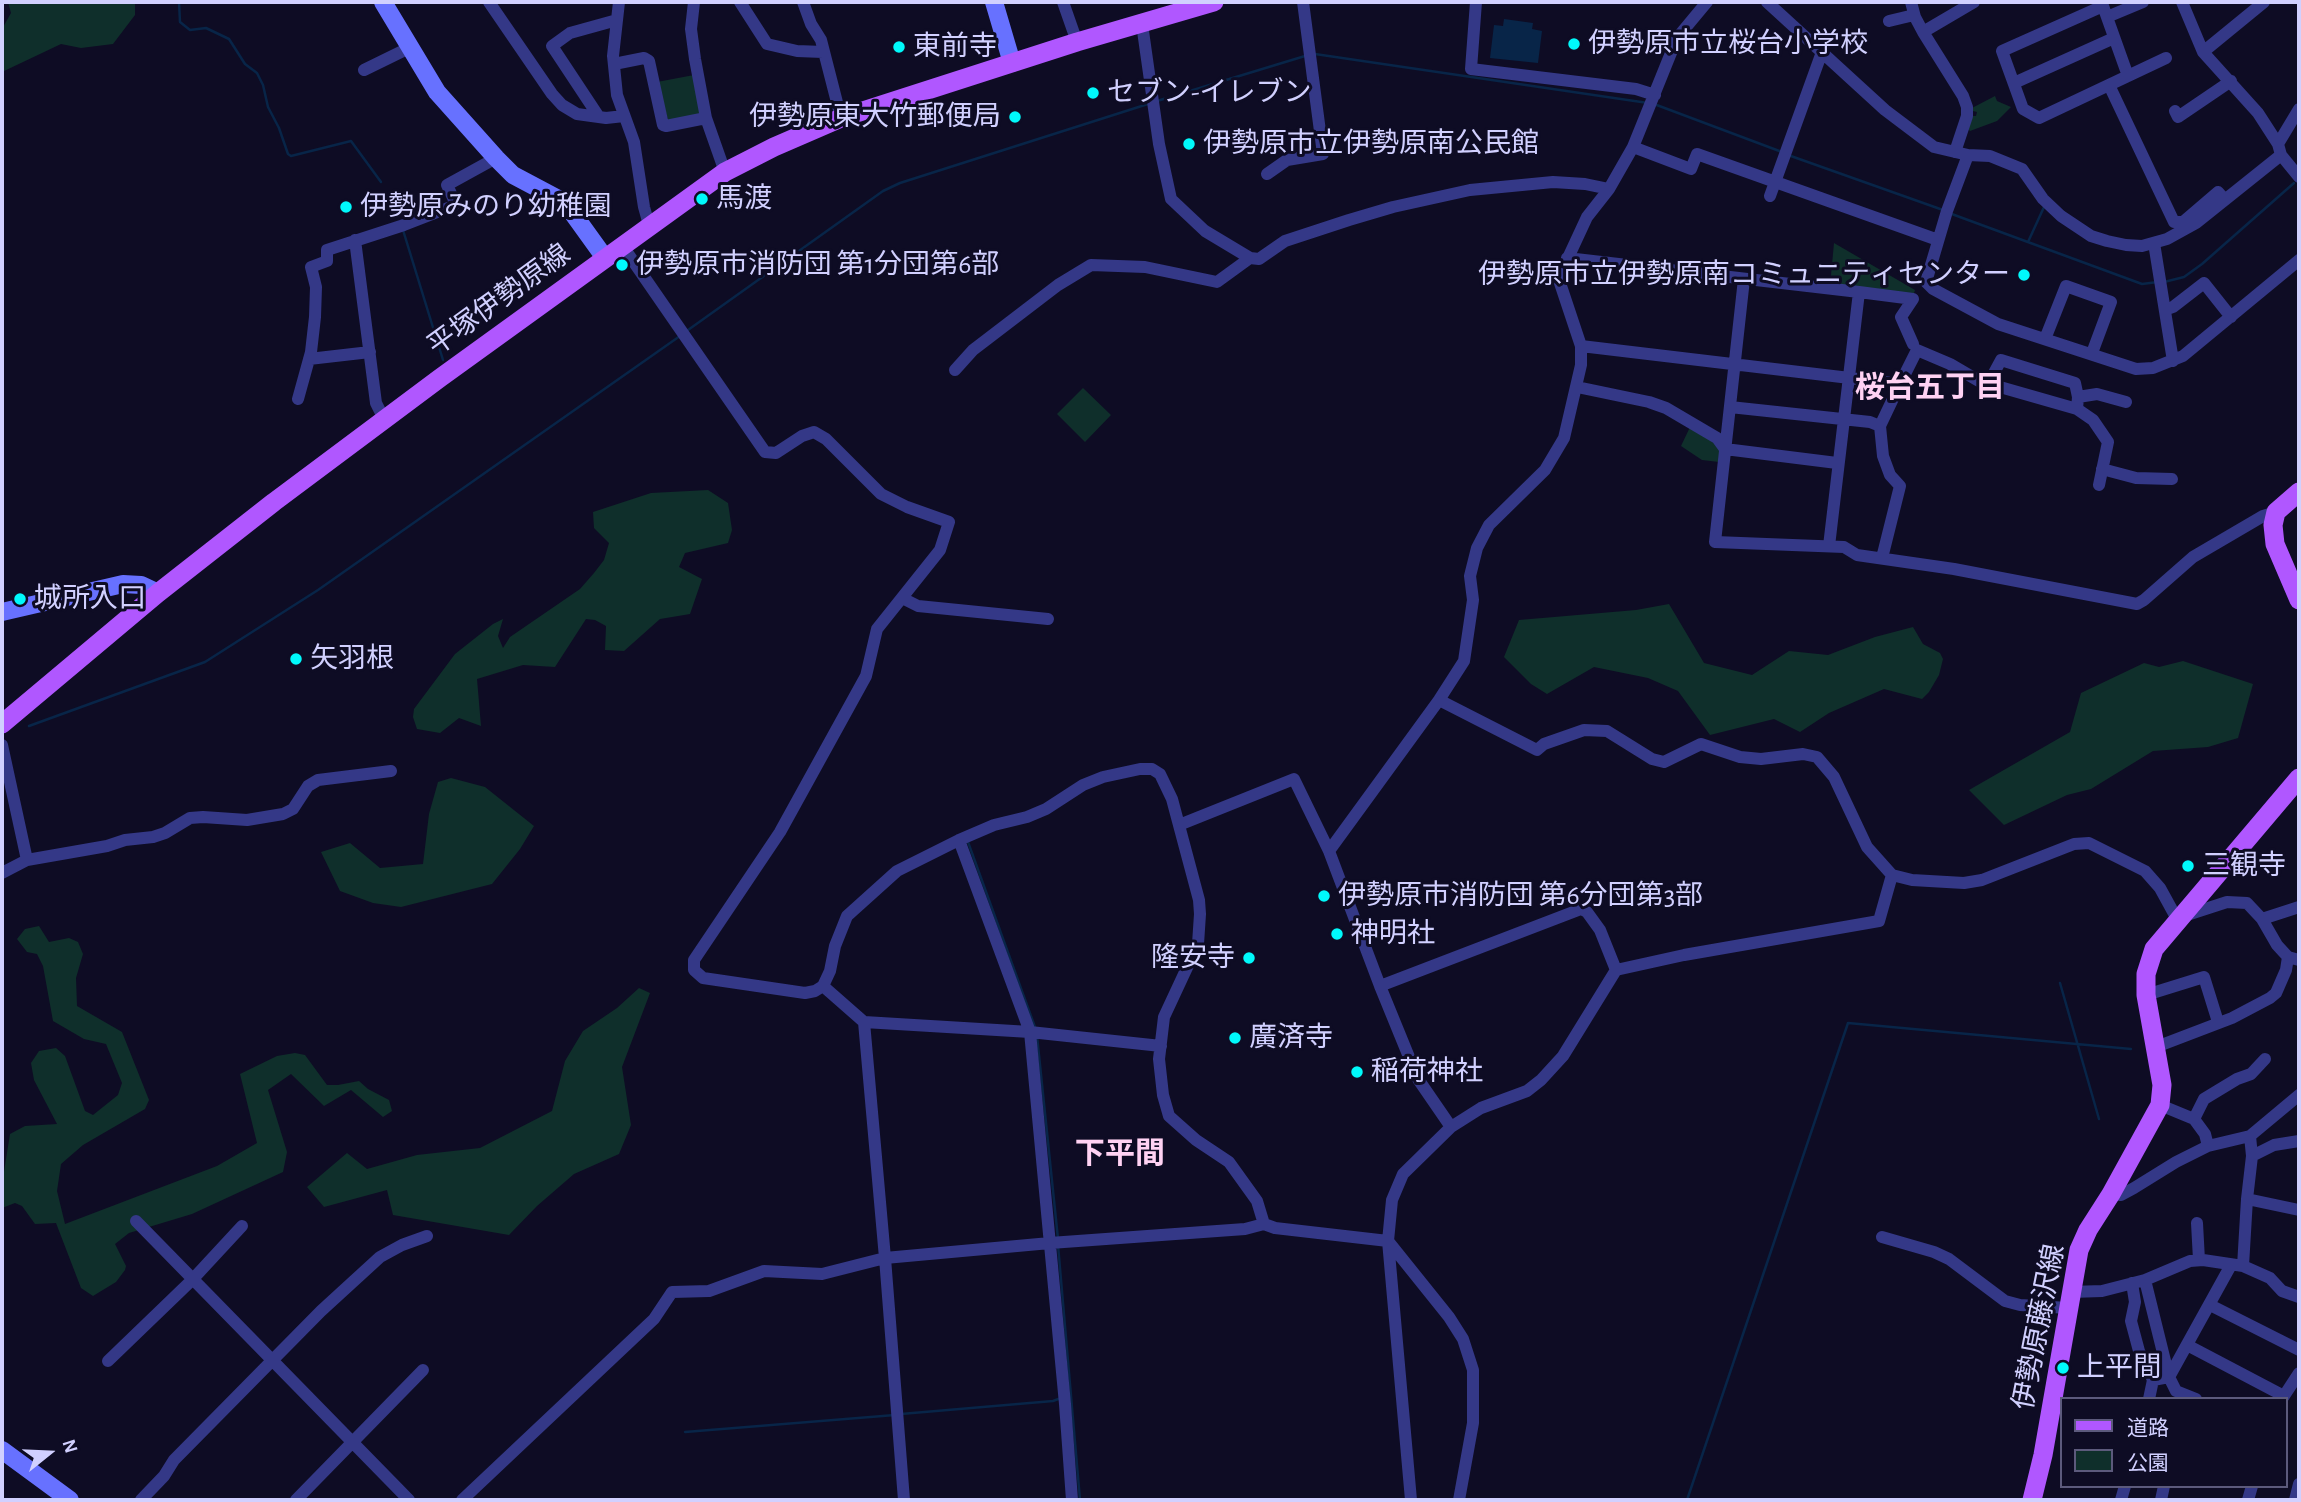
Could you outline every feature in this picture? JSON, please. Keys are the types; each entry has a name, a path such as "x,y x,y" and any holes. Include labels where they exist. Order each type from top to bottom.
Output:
{"main road":[{"name":"平塚伊勢原線","path":"2,724 158,593 384,419 725,172 841,118 1214,2"},
{"path":"2299,492 2276,512 2273,535 2299,600"},
{"name":"伊勢原藤沢線","path":"2032,1500 2043,1455 2083,1239 2160,1105 2162,1086 2146,995 2146,974 2154,949 2298,783"}],"street":[{"path":"383,2 437,92 513,174 562,201 605,258"},
{"path":"489,2 562,105 578,114 624,116"},
{"path":"620,2 614,64 617,95 634,142 649,225"},
{"path":"694,2 691,29 706,118 725,172"},
{"path":"740,2 767,44 797,51 823,52"},
{"path":"803,2 811,24 821,40 841,118"},
{"path":"993,2 1012,63"},
{"path":"1063,2 1077,43"},
{"path":"1267,174 1287,160 1323,154 1303,2"},
{"path":"1476,2 1471,69 1636,89 1656,95"},
{"path":"1329,851 1439,700 1464,661 1473,600 1470,576 1476,548 1489,525 1545,470 1564,438 1571,401 1577,387 1581,346 1560,283 1561,273 1587,217 1609,189 1633,146 1677,38 1707,2"},
{"path":"1767,2 1885,110 1934,147 1962,154 1990,156 2022,169 2043,200 2061,216 2091,236 2126,246 2154,243 2184,231 2225,200 2280,150 2299,109"},
{"path":"1911,2 1923,32 1963,96 1967,107 1962,154 1926,282 1901,317 1913,344"},
{"path":"1923,32 1974,2"},
{"path":"2107,17 2143,2"},
{"path":"2182,2 2203,52 2258,113 2299,177"},
{"path":"2203,52 2264,2"},
{"path":"2128,76 2103,6 2003,51 2022,109 2039,118 2109,85 2128,76 2166,58"},
{"path":"1889,21 1914,15"},
{"path":"599,117 552,46 570,33 617,20"},
{"path":"1142,24 1159,145 1171,199 1205,231 1250,258 1259,259 1285,241 1349,220 1393,207 1471,190 1553,182 1609,189"},
{"path":"2014,83 2114,38"},
{"path":"364,70 411,47"},
{"path":"1770,196 1822,52"},
{"path":"614,64 644,58 649,61 663,125 706,118"},
{"path":"2177,117 2231,81"},
{"path":"2109,85 2174,222 2183,222 2218,192 2225,200"},
{"path":"1633,146 1691,169 1697,154 1938,240"},
{"path":"298,399 309,359 315,317 316,288 311,267 327,261 327,250 453,206 455,202 447,185 496,158"},
{"path":"355,240 376,403 384,419"},
{"path":"2154,243 2173,361"},
{"path":"622,246 765,453 775,453 802,436 814,432 826,439 881,494 907,507 949,522 940,550 877,629 866,676 780,832 694,960 694,970 703,978 805,993 815,991 823,986 830,971 835,946 847,916 897,871 994,825 1046,809 1083,785 1102,777 1152,769 1160,774 1172,799 1199,900 1200,935 1193,959 1164,1017 1161,1046 1163,1095 1169,1116 1196,1140 1230,1162 1257,1200 1264,1224"},
{"path":"955,370 984,342 1058,285 1091,265 1145,267 1217,282 1250,258"},
{"path":"1567,258 1913,299"},
{"path":"1926,282 1933,289 1998,324 2136,369 2152,369 2183,356 2299,260"},
{"path":"1744,279 1715,542 1844,547 1857,555 1954,569 2137,604 2193,557 2263,516 2276,512"},
{"path":"2165,310 2204,283 2231,317"},
{"path":"2045,339 2066,286 2111,302 2092,353"},
{"path":"1829,546 1859,292"},
{"path":"1581,346 1900,384"},
{"path":"1882,558 1900,486 1891,475 1883,456 1880,426 1917,350 1988,384 2077,403 2108,442 2099,485"},
{"path":"309,359 370,352"},
{"path":"1988,384 2001,360 2075,383 2077,403"},
{"path":"1577,387 1666,408 1717,438 1725,449 1837,463"},
{"path":"2077,403 2097,394 2126,402"},
{"path":"1730,407 1870,422 1880,426"},
{"path":"2102,469 2136,478 2172,479"},
{"path":"2,612 123,584 141,585 158,593"},
{"path":"902,598 918,606 1048,619"},
{"path":"1439,700 1537,750 1544,744 1584,730 1607,731 1652,759 1664,762 1701,744 1740,757 1761,759 1803,754 1817,757 1834,777 1867,847 1892,875 1912,880 1964,883 1982,880 2074,844 2089,843 2145,871 2181,915 2236,901 2247,903 2262,919 2277,945 2294,959 2276,993 2232,1018 2156,1047"},
{"path":"2,745 27,860"},
{"path":"2,873 27,860 153,837 190,818 247,820 283,814 293,810 308,786 318,780 391,771"},
{"path":"1179,825 1294,779 1329,851 1418,1079 1451,1127"},
{"path":"959,840 1030,1032 1072,1500"},
{"path":"1411,1500 1388,1241 1392,1200 1403,1174 1451,1127 1481,1108 1527,1091 1541,1080 1563,1056 1616,970 1879,920 1892,875"},
{"path":"2262,919 2299,907"},
{"path":"1380,986 1581,909 1587,912 1600,930 1616,970"},
{"path":"2146,995 2204,977 2218,1022"},
{"path":"823,986 864,1022 1030,1032 1161,1046"},
{"path":"864,1022 904,1500"},
{"path":"2194,1119 2204,1100 2237,1079 2251,1074 2260,1060"},
{"path":"2111,1194 2121,1195 2128,1192 2208,1146 2250,1136 2298,1100"},
{"path":"2160,1105 2194,1119 2205,1134 2208,1146"},
{"path":"2169,1377 2210,1305 2237,1265 2252,1156 2250,1136"},
{"path":"2252,1156 2274,1145 2299,1141"},
{"path":"2247,1199 2299,1210"},
{"path":"136,1221 409,1500"},
{"path":"2197,1223 2199,1260"},
{"path":"462,1500 654,1319 672,1292 709,1291 764,1272 822,1274 885,1258 1245,1229 1264,1224 1275,1228 1388,1241 1449,1317 1463,1339 1473,1370 1473,1423 1459,1500"},
{"path":"108,1361 192,1280 243,1226"},
{"path":"141,1500 164,1476 174,1460 321,1311 380,1257 426,1236"},
{"path":"1882,1237 1949,1259 2005,1301 2020,1305 2070,1300 2139,1282 2190,1261 2199,1260 2237,1265 2270,1278 2282,1292 2299,1297"},
{"path":"2139,1282 2169,1377 2176,1391 2191,1397"},
{"path":"2139,1282 2131,1321 2139,1351 2152,1380 2149,1397"},
{"path":"2210,1305 2299,1350"},
{"path":"2187,1345 2283,1397 2298,1381"},
{"path":"296,1500 423,1370"},
{"path":"2152,1380 2169,1377"},
{"path":"4,1456 70,1500"},
{"path":"2295,1500 2299,1484"}],"green space":[{"path":"8,2 135,2 135,15 113,44 81,48 61,44 2,72 2,29 11,13"},
{"path":"694,75 702,112 699,116 669,123 657,82"},
{"path":"1995,96 1997,101 2011,107 1997,121 1970,131 1968,129 1977,112 1972,108"},
{"path":"1834,243 1915,290 1913,296 1830,286"},
{"path":"1083,388 1111,415 1085,442 1057,414"},
{"path":"1691,425 1720,448 1719,462 1702,460 1681,446"},
{"path":"708,490 728,503 732,530 728,543 685,553 679,567 702,579 690,614 660,619 624,651 605,650 606,626 586,619 555,667 523,665 477,679 481,726 459,718 440,733 417,729 413,717 414,709 455,654 503,619 498,636 503,648 510,637 580,589 594,573 604,560 609,543 594,528 593,512 651,493"},
{"path":"1669,604 1704,663 1752,675 1789,651 1828,655 1875,637 1913,627 1923,644 1940,653 1943,659 1939,675 1922,699 1884,689 1829,713 1800,732 1774,719 1710,735 1678,691 1648,678 1594,667 1547,694 1531,684 1504,657 1519,620 1636,610"},
{"path":"2183,661 2253,684 2238,738 2208,747 2153,751 2091,789 2067,795 2004,825 1969,790 2070,732 2081,693 2144,663 2159,667"},
{"path":"451,778 485,787 534,826 520,849 492,884 401,907 373,903 340,891 321,852 350,843 380,868 423,864 429,814 438,782"},
{"path":"39,926 49,942 69,938 78,942 83,954 76,978 77,1006 122,1032 149,1100 145,1109 83,1145 61,1164 57,1191 65,1224 217,1166 257,1143 240,1074 277,1056 295,1053 305,1055 327,1085 359,1081 389,1100 392,1111 383,1117 351,1090 324,1106 291,1074 268,1090 287,1152 283,1172 192,1214 129,1233 115,1244 126,1266 125,1270 116,1282 93,1296 81,1288 56,1223 35,1224 22,1206 15,1203 2,1208 2,1184 10,1134 25,1126 57,1124 34,1080 31,1063 39,1051 56,1048 65,1056 85,1111 93,1115 118,1095 122,1083 106,1044 84,1039 53,1021 43,966 37,954 27,952 17,939 25,929"},
{"path":"639,988 650,993 622,1067 631,1125 619,1154 574,1174 509,1235 393,1215 387,1190 324,1207 307,1187 347,1153 367,1169 417,1155 480,1148 552,1111 565,1061 583,1031 617,1008"}],"water":[{"path":"1504,19 1533,23 1532,29 1542,31 1538,63 1490,58 1494,25 1503,26"}],"waterway":[{"path":"179,2 180,22 190,30 206,28 229,39 245,64 257,73 288,154 291,156 351,141 381,182"},
{"path":"1315,54 1648,103"},
{"path":"1157,101 1305,56"},
{"path":"688,330 883,191 900,183 1148,104"},
{"path":"1654,104 1782,152"},
{"path":"1788,155 1943,210"},
{"path":"2164,282 2184,277 2202,264 2294,183"},
{"path":"2028,242 2044,207"},
{"path":"1949,213 2142,284 2158,282"},
{"path":"403,230 443,360"},
{"path":"29,726 205,662 318,590 680,336"},
{"path":"968,842 1036,1030"},
{"path":"2060,983 2099,1119"},
{"path":"1687,1500 1848,1023 2131,1049"},
{"path":"1037,1036 1058,1239"},
{"path":"1058,1245 1080,1500"},
{"path":"901,1414 1053,1401 1061,1398"},
{"path":"685,1432 895,1415"}],"place":[{"name":"伊勢原市立桜台小学校","path":"1574,44"},
{"name":"東前寺","path":"899,47"},
{"name":"セブン-イレブン","path":"1093,93"},
{"name":"伊勢原東大竹郵便局","path":"1015,117"},
{"name":"伊勢原市立伊勢原南公民館","path":"1189,144"},
{"name":"馬渡","path":"702,199"},
{"name":"伊勢原みのり幼稚園","path":"346,207"},
{"name":"伊勢原市消防団 第1分団第6部","path":"622,265"},
{"name":"伊勢原市立伊勢原南コミュニティセンター","path":"2024,275"},
{"name":"城所入口","path":"20,599"},
{"name":"矢羽根","path":"296,659"},
{"name":"三観寺","path":"2188,866"},
{"name":"伊勢原市消防団 第6分団第3部","path":"1324,896"},
{"name":"神明社","path":"1337,934"},
{"name":"隆安寺","path":"1249,958"},
{"name":"廣済寺","path":"1235,1038"},
{"name":"稲荷神社","path":"1357,1072"},
{"name":"上平間","path":"2063,1368"}],"district":[{"name":"桜台五丁目","path":"1930,388"},
{"name":"下平間","path":"1120,1154"}]}
